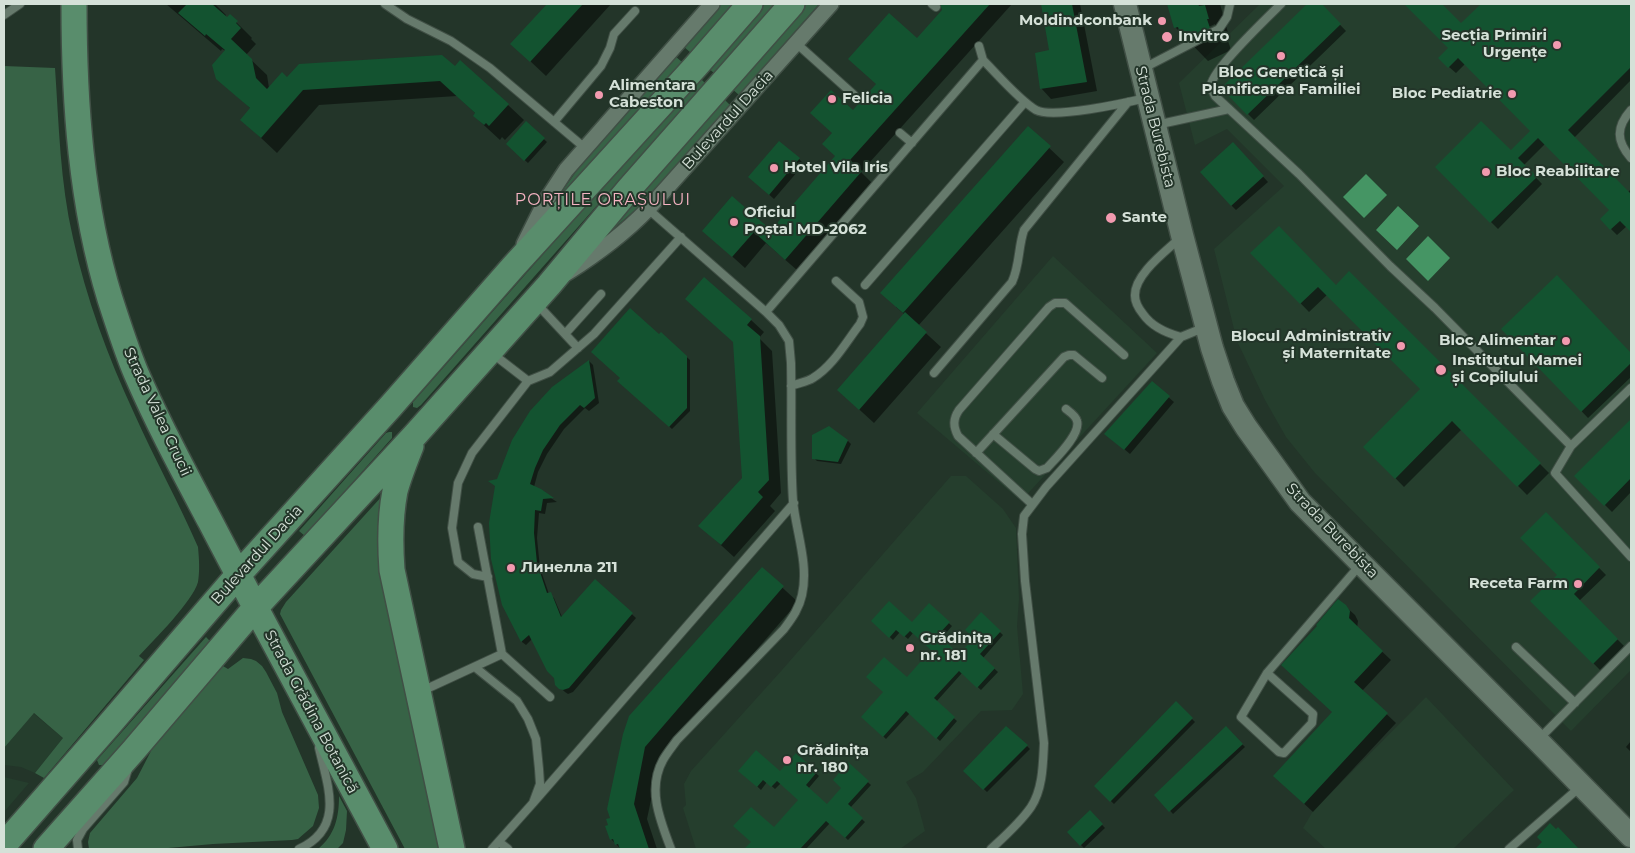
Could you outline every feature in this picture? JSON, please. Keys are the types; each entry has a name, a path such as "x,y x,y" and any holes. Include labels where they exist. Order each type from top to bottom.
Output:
{"main road":[{"name":"Strada Valea Crucii","path":"74,4 74,41 85,184 95,238 110,298 135,371 168,442 238,575"},
{"name":"Bulevardul Dacia","path":"4,845 238,575 750,4"},
{"name":"Bulevardul Dacia","path":"46,849 133,751 255,608 416,434 542,293 635,182 792,4"},
{"name":"Strada Burebista","path":"1124,4 1141,70 1138,100 1154,126 1206,326 1222,381 1233,406 1300,502 1538,740 1631,836"},
{"path":"391,406 416,434 396,491 391,518 392,570 452,849"},
{"name":"Strada Grădina Botanică","path":"238,575 385,849"}],"street":[{"name":"Bulevardul Dacia","path":"513,267 546,202 566,170 712,4"},
{"name":"Bulevardul Dacia","path":"542,293 630,228 830,4"}],"lane":[{"path":"4,15 20,4"},
{"path":"385,4 407,19 451,41 490,68 585,148"},
{"path":"1141,70 1219,29 1227,17 1230,4"},
{"path":"1280,4 1214,76 1211,89 1215,96 1305,180 1571,446"},
{"path":"554,122 601,66 610,48 614,34 635,11"},
{"path":"796,43 854,95"},
{"path":"979,46 983,60 1025,102 1038,111 1078,110 1138,100"},
{"path":"766,312 983,60"},
{"path":"934,373 1012,282 1017,271 1020,241 1024,230 1138,100"},
{"path":"864,285 1025,102"},
{"path":"1154,126 1229,109"},
{"path":"1631,110 1620,126 1619,136 1621,144 1631,158"},
{"path":"900,133 912,143"},
{"path":"648,209 779,324 789,341 794,503 802,554 803,576 802,594 797,610 784,629 677,740 664,760 655,784 655,797 662,825 671,849"},
{"path":"1181,337 1153,326 1146,319 1134,297 1140,279 1182,236"},
{"path":"488,577 473,574 458,562 452,528 458,483 472,454 528,381 550,372 594,334 681,237"},
{"path":"791,386 812,379 822,372 863,317 859,302 836,281"},
{"path":"542,293 566,334 578,348"},
{"path":"566,334 601,294"},
{"path":"1032,504 958,436 955,429 956,416 1049,307 1055,303 1066,303 1124,355"},
{"path":"991,849 1014,828 1032,806 1040,786 1043,767 1044,743 1025,581 1022,534 1024,516 1032,504 1181,337 1206,326"},
{"path":"490,351 528,381"},
{"path":"976,453 1064,356 1074,355 1102,378"},
{"path":"1631,388 1571,446 1555,473 1631,557"},
{"path":"993,434 1035,470 1043,470 1047,468 1076,431 1078,422 1066,409"},
{"path":"492,849 794,503"},
{"path":"478,528 502,654 550,697"},
{"path":"1267,673 1313,714 1312,722 1284,753 1279,752 1241,717 1267,673 1362,564"},
{"path":"1538,740 1631,646"},
{"path":"1516,647 1575,703"},
{"path":"417,693 476,668 502,654"},
{"path":"476,668 517,701 528,720 536,739 540,784 533,803"},
{"path":"298,849 321,834 329,815 329,793 311,709"},
{"path":"77,840 83,829 124,782 133,751"},
{"path":"1509,849 1582,785"},
{"path":"78,813 78,849"},
{"path":"499,842 508,849"}],"shaded area":[{"path":"721,4 735,4 691,53 683,46"},
{"path":"765,4 776,4 714,73 708,68"},
{"path":"806,4 819,4 739,95 731,88"},
{"name":"Institutul Mamei și Copilului","path":"1260,4 1631,4 1631,670 1571,731 1315,473 1286,437 1265,400 1237,341 1214,249 1284,186 1227,129 1195,145 1179,83"},
{"path":"675,56 682,62 558,199 587,156"},
{"path":"4,66 55,68 65,196 84,283 115,370 198,547 199,560 198,582 189,599 139,656 144,660 44,778 35,773 63,738 34,713 4,748"},
{"path":"699,77 705,83 421,405 417,408 413,407 413,402"},
{"path":"723,98 730,105 641,205 606,235"},
{"path":"1366,174 1387,195 1364,218 1343,197"},
{"path":"1398,206 1419,226 1397,250 1376,230"},
{"path":"1428,236 1450,258 1428,281 1406,259"},
{"path":"1053,256 1157,353 1021,501 917,413"},
{"path":"392,432 392,438 305,536 299,531 386,433"},
{"name":"Grădinița nr. 181","path":"951,476 966,476 1003,509 1016,528 1019,599 1017,626 1023,694 1012,710 981,711 923,772 906,782 916,798 925,831 900,849 696,849 683,808 686,805 684,784 691,771"},
{"path":"383,495 444,849 405,849 280,614 286,602"},
{"path":"206,637 212,643 104,765 99,765 97,760"},
{"path":"243,658 256,661 262,666 277,693 282,712 318,795 319,808 313,826 298,839 292,840 157,849 89,849 90,833 137,778 151,751 150,749 223,666 228,669"},
{"path":"1426,697 1514,790 1453,849 1326,849 1303,828 1313,811"},
{"path":"33,713 63,738 35,773 21,767 4,765 4,748"},
{"path":"4,777 29,783 4,812"},
{"path":"339,796 347,811 343,843 337,849 318,849 324,844 335,825"}],"building":[{"path":"187,4 212,4 227,17 230,14 238,21 236,23 241,28 231,39 252,59 256,78 267,89 282,72 287,77 299,64 442,55 455,66 460,60 509,104 489,126 486,123 484,125 473,116 475,113 440,81 303,90 261,138 240,120 250,108 216,79 212,65 225,50 178,13"},
{"path":"547,4 583,4 530,62 510,44"},
{"path":"940,4 990,4 850,160 862,171 785,260 754,232 732,257 702,231 732,196 771,230 835,156 822,144 832,133 810,113 831,90 853,110 876,84 848,59 889,13 917,38 942,10"},
{"path":"1041,4 1072,4 1087,82 1040,89 1035,53 1049,50"},
{"path":"1167,4 1205,5 1210,28 1186,40 1183,32 1180,33 1178,27 1174,28"},
{"name":"Bloc Genetică și Planificarea Familiei","path":"1307,4 1322,4 1341,24 1247,115 1221,88"},
{"path":"1404,4 1442,4 1461,23 1481,4 1631,4 1631,67 1568,130 1631,194 1631,232 1620,221 1610,230 1600,219 1609,210 1538,138 1518,158 1537,177 1490,223 1435,167 1481,121 1511,150 1530,131 1458,58 1448,68 1438,58 1448,48"},
{"path":"526,121 545,138 524,161 506,144"},
{"path":"1028,126 1051,146 903,313 880,293"},
{"name":"Hotel Vila Iris","path":"779,141 800,158 769,195 748,177"},
{"path":"1233,142 1264,176 1231,206 1200,172"},
{"name":"Blocul Administrativ și Maternitate","path":"1279,226 1336,285 1349,271 1541,463 1517,487 1452,421 1395,479 1363,447 1420,389 1318,287 1300,304 1250,253"},
{"name":"Bloc Alimentar","path":"1557,275 1631,353 1631,363 1581,412 1501,329"},
{"path":"704,277 752,319 747,325 760,336 769,480 758,492 763,497 721,545 698,526 742,478 733,342 685,299"},
{"path":"630,308 659,334 661,332 687,356 687,408 669,427 617,381 620,378 591,352"},
{"path":"905,312 927,332 859,410 837,390"},
{"path":"589,360 595,398 584,408 580,405 560,425 543,450 530,484 554,498 543,499 541,511 535,510 534,533 537,563 547,593 551,592 561,617 595,579 633,613 569,688 563,690 555,685 554,678 547,671 529,635 521,642 502,605 491,559 489,523 495,486 488,481 497,479 512,440 530,411 552,387"},
{"path":"1152,381 1170,396 1124,450 1104,434"},
{"path":"1631,419 1631,478 1604,506 1574,476"},
{"path":"829,426 848,440 838,462 812,459 812,435"},
{"path":"1546,512 1600,567 1574,594 1618,639 1593,664 1530,601 1557,575 1520,538"},
{"path":"762,567 784,586 645,747 634,804 649,849 620,849 618,844 615,845 613,839 610,840 605,826 608,825 606,819 610,818 607,809 623,734 629,716"},
{"path":"1338,599 1350,611 1349,618 1383,651 1354,682 1388,713 1304,804 1273,776 1332,712 1281,665 1317,626"},
{"path":"889,601 912,622 929,603 950,622 938,635 959,654 974,638 965,630 981,612 1001,631 980,654 995,668 977,688 959,671 934,698 955,717 936,739 906,711 883,737 861,717 883,692 866,677 884,657 907,677 931,650 910,631 904,637 896,630 889,638 871,621"},
{"path":"1176,701 1193,718 1110,802 1094,786"},
{"path":"1006,726 1028,745 983,790 963,771"},
{"path":"1226,726 1243,744 1169,812 1154,795"},
{"path":"756,750 780,771 796,753 817,772 806,785 827,804 841,788 833,780 848,762 869,781 848,804 863,818 845,838 826,821 800,849 744,849 751,842 733,826 751,807 774,827 798,800 777,781 771,787 763,780 757,787 738,771"},
{"path":"1090,810 1103,824 1080,846 1067,832"},
{"path":"1550,823 1556,829 1558,827 1579,849 1535,849 1542,842 1537,837"}],"place":[{"name":"Moldindconbank","path":"1162,21"},
{"name":"Invitro","path":"1167,37"},
{"name":"Secția Primiri Urgențe","path":"1557,45"},
{"name":"Bloc Genetică și Planificarea Familiei","path":"1281,56"},
{"name":"Bloc Pediatrie","path":"1512,94"},
{"name":"Alimentara Cabeston","path":"599,95"},
{"name":"Felicia","path":"832,99"},
{"name":"Hotel Vila Iris","path":"774,168"},
{"name":"Bloc Reabilitare","path":"1486,172"},
{"name":"Sante","path":"1111,218"},
{"name":"Oficiul Poștal MD-2062","path":"734,222"},
{"name":"Bloc Alimentar","path":"1566,341"},
{"name":"Blocul Administrativ și Maternitate","path":"1401,346"},
{"name":"Institutul Mamei și Copilului","path":"1441,370"},
{"name":"Линелла 211","path":"511,568"},
{"name":"Receta Farm","path":"1578,584"},
{"name":"Grădinița nr. 181","path":"910,648"},
{"name":"Grădinița nr. 180","path":"787,760"}],"district":[{"name":"PORȚILE ORAȘULUI","path":"603,200"}]}
